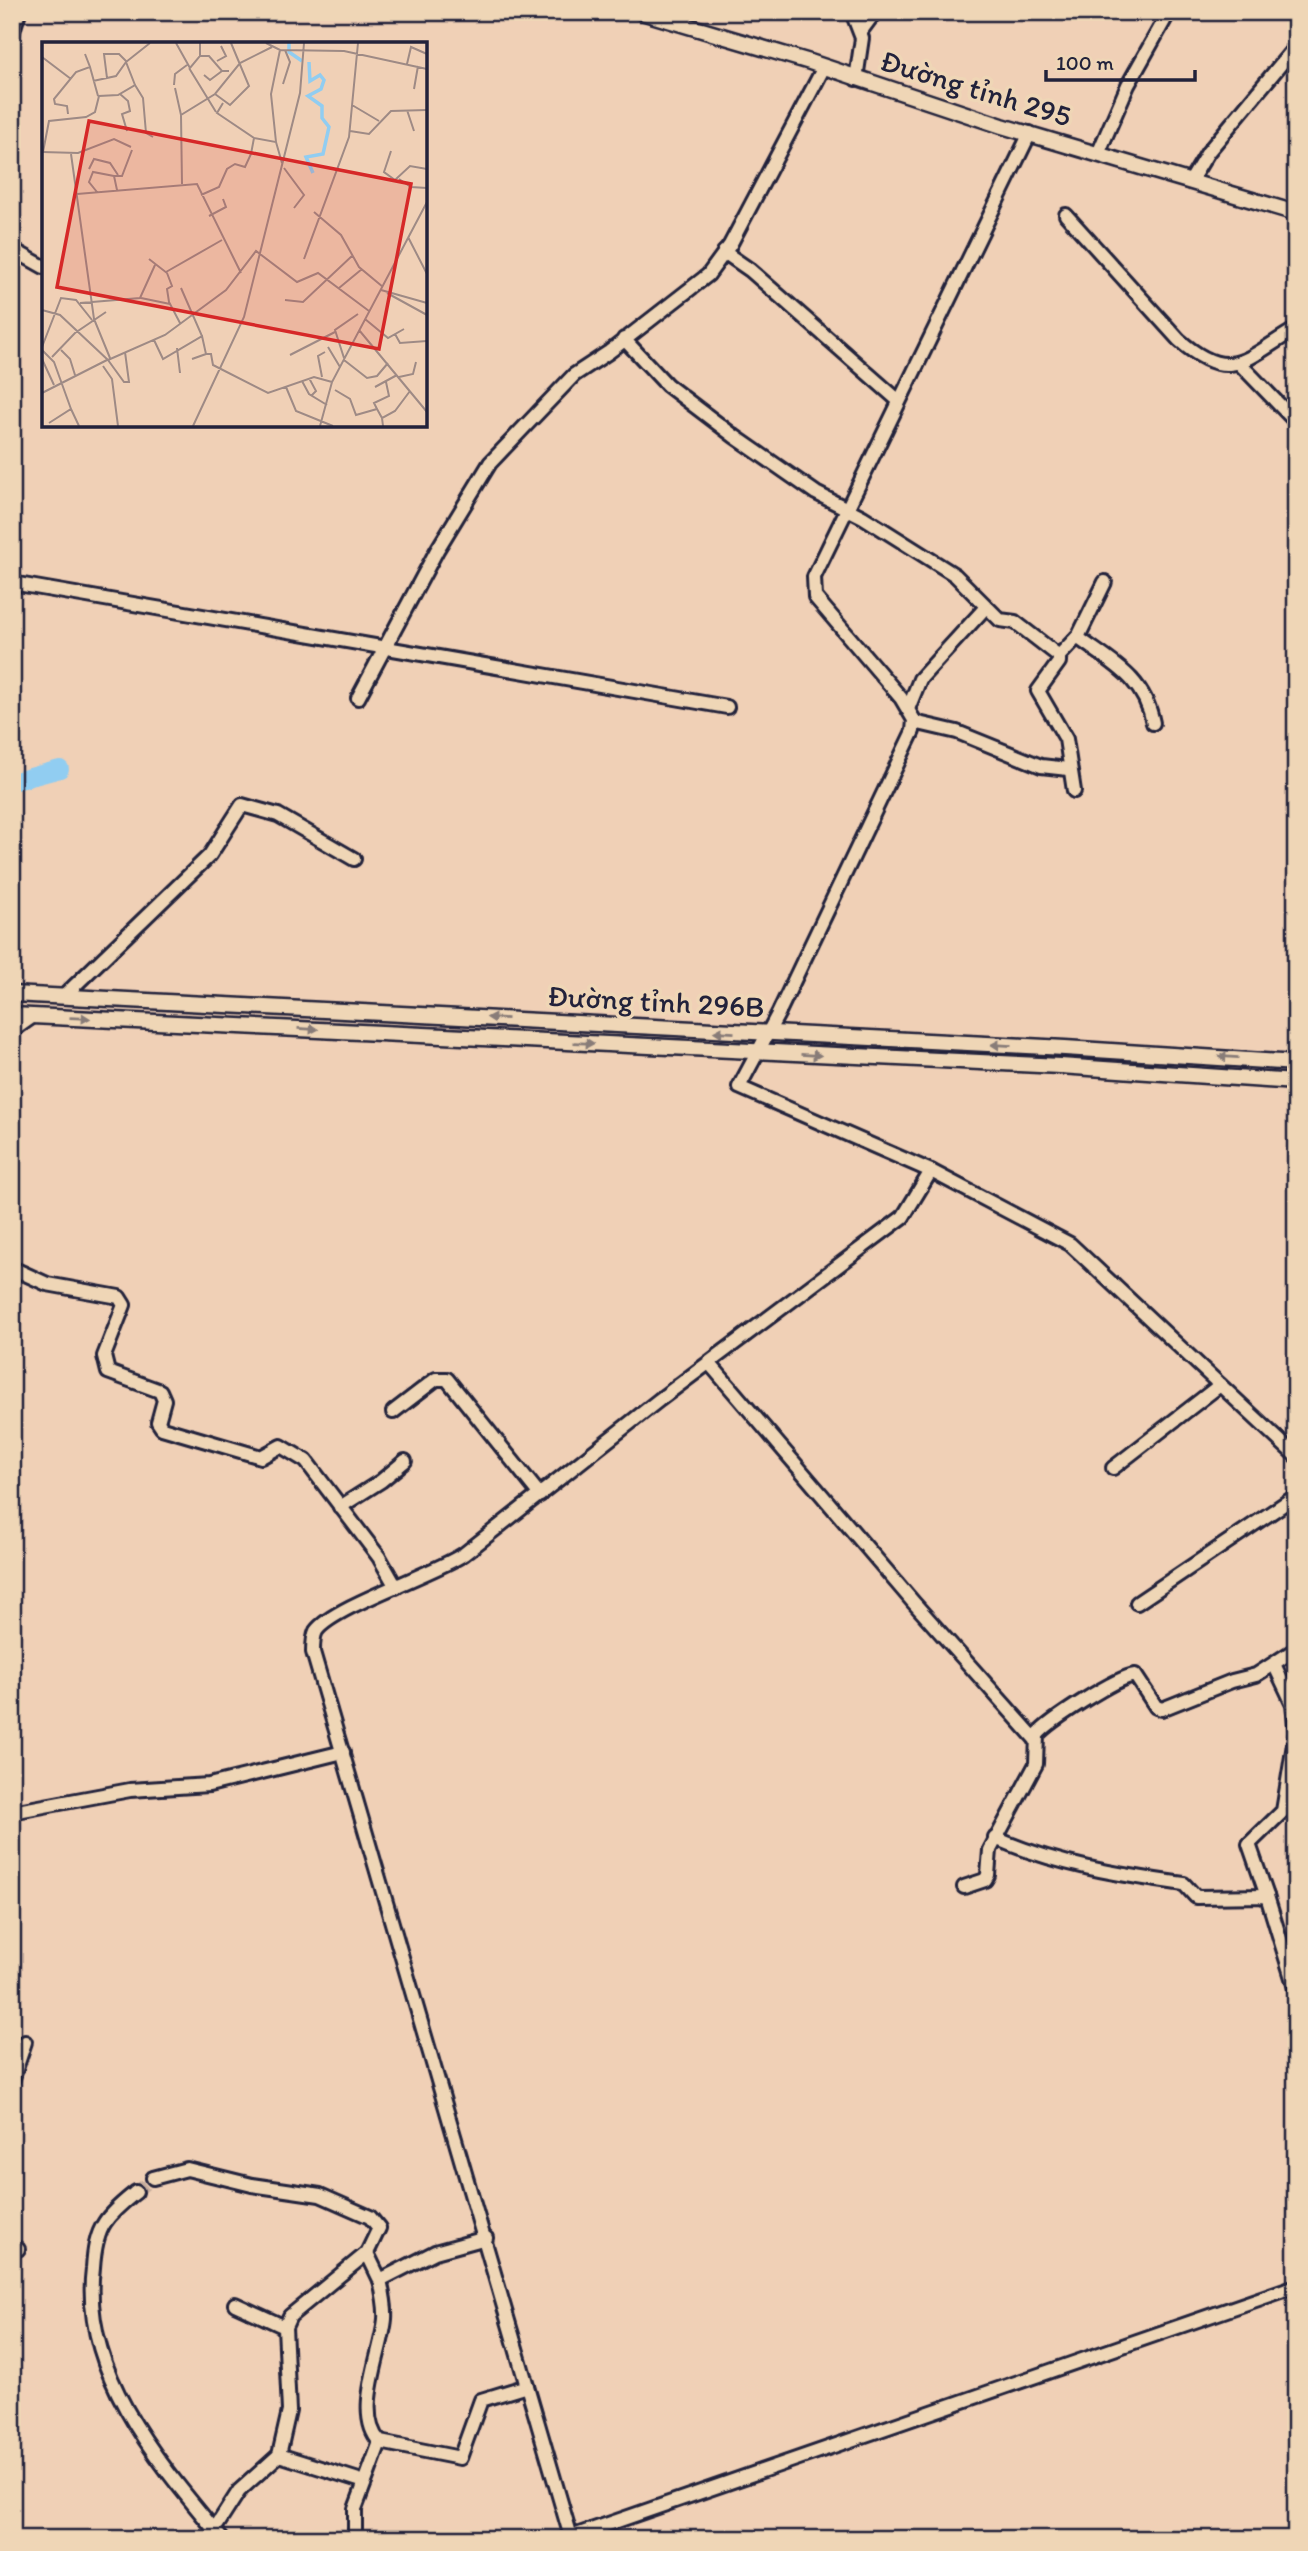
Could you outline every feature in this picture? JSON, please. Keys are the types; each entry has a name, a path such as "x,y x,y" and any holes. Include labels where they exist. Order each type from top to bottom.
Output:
{"main road":[{"name":"Đường tỉnh 295","path":"640,12 1296,213"},
{"name":"Đường tỉnh 296B","path":"12,994 1065,1048 1296,1063"},
{"name":"Đường tỉnh 296B","path":"12,1015 1060,1066 1296,1082"}],"street":[{"path":"12,34 19,12"},
{"path":"852,12 861,31"},
{"path":"856,79 861,31 875,12"},
{"path":"1098,154 1128,85 1169,12"},
{"path":"1190,182 1208,152 1296,46"},
{"path":"358,698 383,647 490,463 574,375 708,275 724,252 824,67"},
{"path":"1030,133 814,577 815,597 908,709 914,722 906,751 739,1087 931,1171 1070,1244 1296,1456"},
{"path":"1066,215 1179,340 1198,356 1209,361 1239,363 1296,329"},
{"path":"12,249 42,266"},
{"path":"724,252 750,270 899,401"},
{"path":"624,339 667,384 761,456 845,510 910,545 955,575 1000,620 1015,622 1059,656"},
{"path":"1239,363 1296,422"},
{"path":"1074,791 1068,769 1066,739 1038,691 1059,662 1059,656 1077,637 1105,582"},
{"path":"12,583 727,707"},
{"path":"908,709 920,679 986,607"},
{"path":"1077,637 1140,686 1153,723"},
{"path":"914,722 957,732 1041,766 1068,769"},
{"path":"65,995 210,855 242,805 278,816 354,859"},
{"path":"12,1031 32,1017"},
{"path":"931,1171 903,1217 446,1566 396,1587 323,1624 315,1633 313,1652 485,2238 568,2538 1296,2286"},
{"path":"12,1268 47,1284 119,1297 123,1300 119,1322 104,1356 104,1365 108,1372 160,1391 164,1400 158,1422 162,1428 261,1457 281,1446 306,1461 379,1557 396,1587"},
{"path":"710,1364 914,1603 1037,1740"},
{"path":"393,1412 436,1379 447,1379 540,1495"},
{"path":"1114,1468 1220,1385"},
{"path":"341,1507 405,1461"},
{"path":"1137,1603 1296,1496"},
{"path":"964,1887 985,1880 995,1839 1036,1764 1039,1732 1070,1709 1135,1675 1159,1710 1232,1681 1256,1675 1296,1649"},
{"path":"1274,1664 1293,1704 1296,1732 1283,1811 1249,1844 1296,1991"},
{"path":"12,1812 130,1790 209,1785 343,1752"},
{"path":"995,1839 1094,1871 1184,1884 1196,1897 1267,1896"},
{"path":"12,2081 25,2042"},
{"path":"136,2192 111,2214 97,2239 89,2298 96,2336 106,2367 125,2405 170,2477 218,2534 239,2491 279,2455 289,2412 285,2327 290,2316 368,2253 379,2232 377,2223 320,2195 252,2185 187,2169 153,2178"},
{"path":"380,2280 435,2252 485,2238"},
{"path":"368,2253 373,2271 380,2280 385,2316 369,2410 370,2427 380,2442 460,2458 481,2400 527,2386"},
{"path":"236,2304 285,2327"},
{"path":"355,2539 352,2519 380,2442"},
{"path":"279,2455 365,2482"}],"waterway":[{"path":"12,782 60,769"}],"tunnel":[{"path":"136,2192 153,2178"}]}
